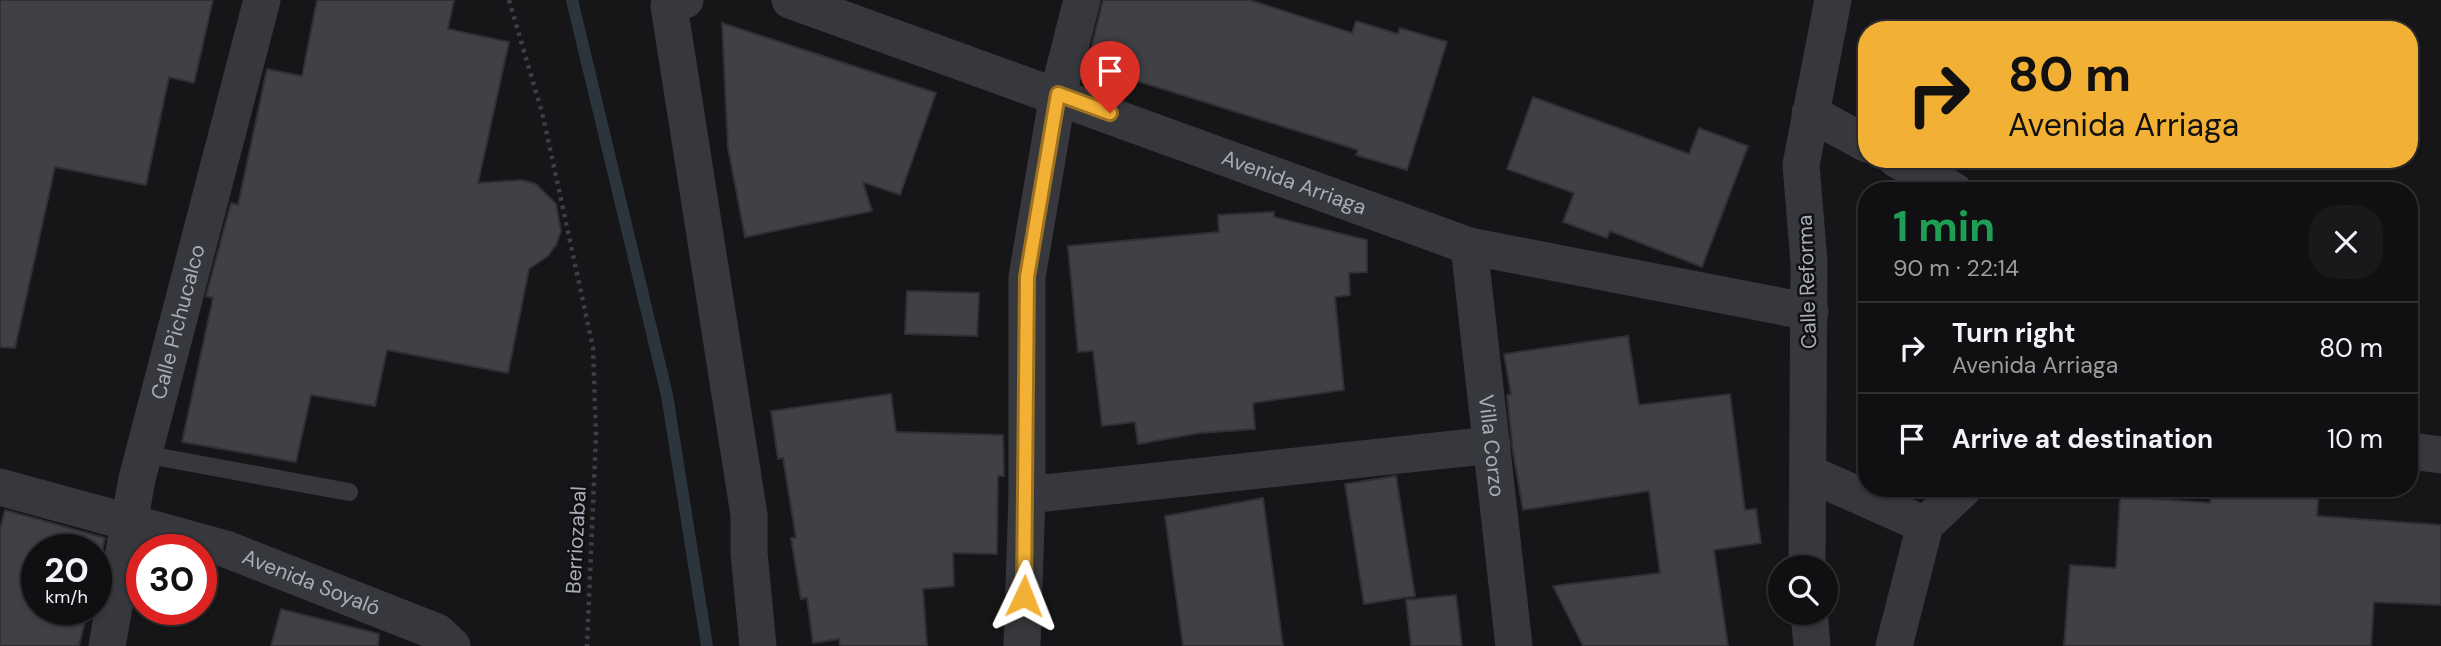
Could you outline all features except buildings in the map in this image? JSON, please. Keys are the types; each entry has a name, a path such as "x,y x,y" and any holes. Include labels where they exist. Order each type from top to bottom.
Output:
{"street":[{"name":"Calle Pichucalco","path":"107,646 143,454 262,0"},
{"name":"Avenida Arriaga","path":"790,0 1058,94 1469,246 1810,312"},
{"path":"1022,646 1027,495 1027,277 1058,94 1082,0"},
{"name":"Calle Reforma","path":"1807,555 1810,312 1801,165 1833,0"},
{"path":"677,3 750,515 749,553 758,646"},
{"path":"1810,113 1858,139"},
{"path":"1912,168 1938,182"},
{"name":"Villa Corzo","path":"1469,246 1514,646"},
{"path":"1027,495 1492,445"},
{"path":"2418,452 2441,455"},
{"path":"1808,473 1858,495"},
{"name":"Avenida Soyaló","path":"0,487 226,549 441,641"},
{"path":"1862,497 1926,525"},
{"path":"1894,646 1926,525 1955,497"},
{"path":"1810,625 1812,646"}],"lane":[{"path":"143,454 349,492"}],"path":[{"name":"Berriozabal","path":"509,0 543,116 593,348 596,435 587,646"}],"waterway":[{"path":"572,0 667,395 707,646"}],"route":[{"path":"1024,596 1027,277 1058,94 1110,113"}]}
